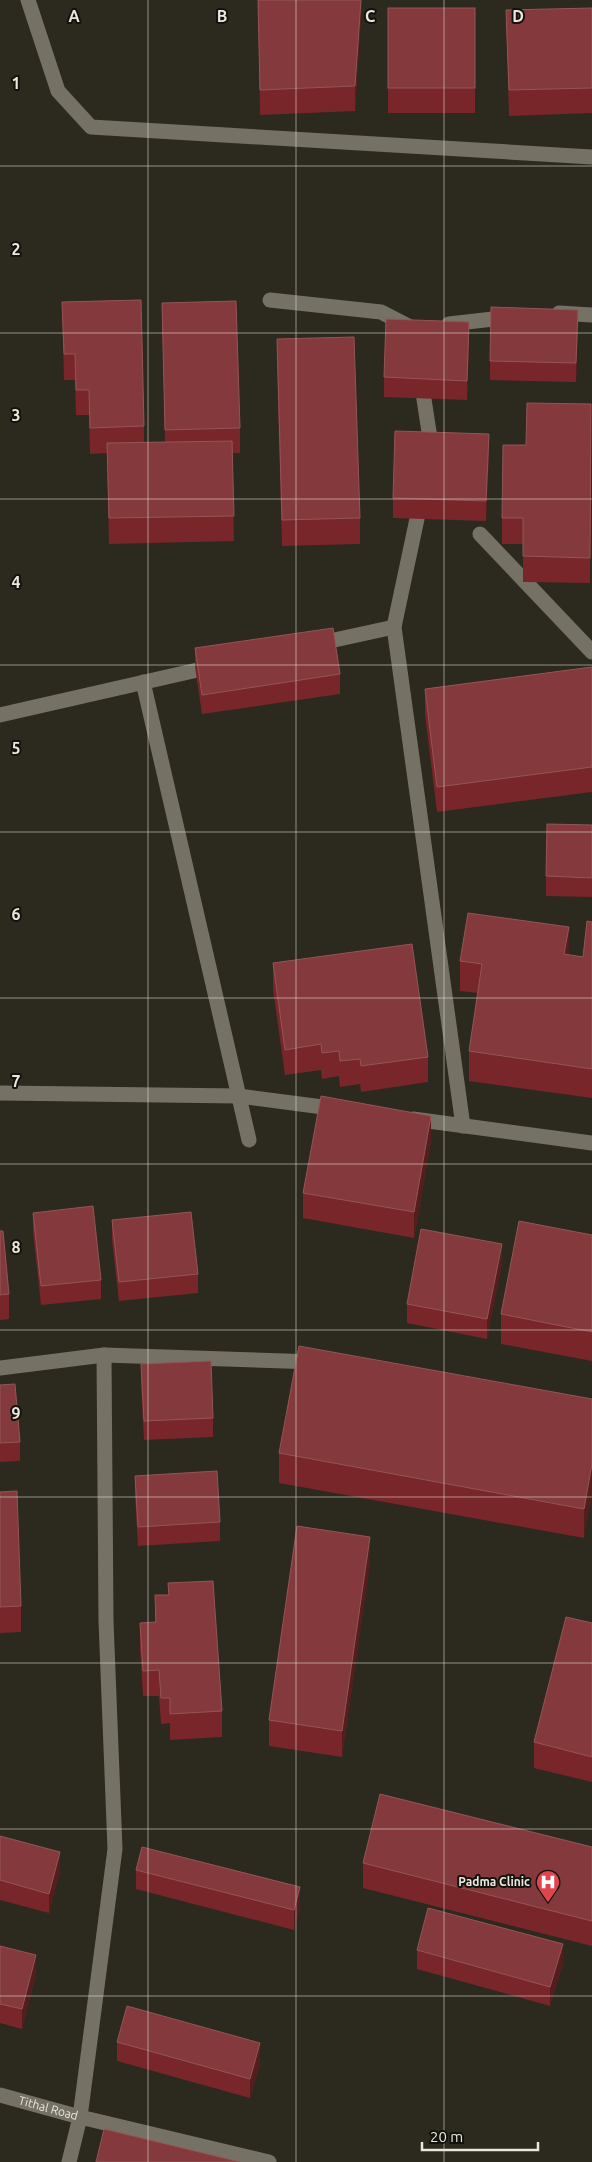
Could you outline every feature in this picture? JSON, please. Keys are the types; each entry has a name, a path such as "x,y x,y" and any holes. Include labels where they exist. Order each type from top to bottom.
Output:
{"street":[{"path":"28,0 58,90 91,126 592,157"},
{"path":"270,300 381,312 423,327 527,316"},
{"path":"546,314 592,315"},
{"path":"416,347 423,327"},
{"path":"419,365 432,448 428,467"},
{"path":"424,486 394,627 463,1126"},
{"path":"480,534 592,652"},
{"path":"297,648 394,627"},
{"path":"0,715 230,663"},
{"path":"143,682 249,1140"},
{"path":"0,1093 239,1096 356,1112"},
{"path":"395,1117 592,1143"},
{"path":"104,1355 106,1621 115,1849 80,2117 269,2162"},
{"path":"0,1368 104,1355 327,1362"},
{"name":"Tithal Road","path":"0,2095 80,2117 69,2162"}],"building":[{"path":"258,0 361,0 355,86 260,90"},
{"path":"388,8 475,8 475,88 388,88"},
{"path":"592,8 592,88 509,90 506,10"},
{"path":"141,300 144,426 90,428 89,390 76,390 75,354 64,354 62,302"},
{"path":"236,301 240,428 165,430 162,303"},
{"path":"491,307 578,310 576,363 490,361"},
{"path":"386,319 469,322 467,381 384,377"},
{"path":"354,337 360,518 282,520 277,339"},
{"path":"527,403 591,404 590,558 523,556 523,518 502,518 503,445 526,445"},
{"path":"395,431 489,434 486,501 393,498"},
{"path":"232,441 234,516 109,518 107,443"},
{"path":"333,628 340,674 202,695 195,648"},
{"path":"592,667 592,767 437,787 425,689"},
{"path":"547,824 592,825 592,878 546,876"},
{"path":"468,913 569,927 564,954 583,957 587,921 592,922 592,1069 469,1051 482,964 460,961"},
{"path":"412,944 428,1057 361,1066 360,1059 340,1061 339,1051 322,1053 321,1044 285,1050 273,963"},
{"path":"321,1096 431,1116 414,1212 303,1193"},
{"path":"93,1206 101,1280 41,1286 33,1213"},
{"path":"191,1212 198,1274 119,1282 112,1220"},
{"path":"519,1221 592,1235 592,1332 501,1314"},
{"path":"421,1229 502,1244 487,1319 407,1304"},
{"path":"0,1231 3,1231 9,1294 0,1295"},
{"path":"299,1346 592,1399 592,1464 584,1509 279,1453"},
{"path":"211,1361 213,1418 144,1421 141,1364"},
{"path":"15,1384 20,1442 0,1443 0,1385"},
{"path":"217,1471 220,1522 138,1527 135,1476"},
{"path":"17,1491 21,1606 0,1607 0,1492"},
{"path":"297,1526 370,1537 342,1731 269,1720"},
{"path":"213,1581 222,1711 170,1714 170,1698 161,1698 159,1670 143,1671 140,1623 156,1622 155,1595 169,1595 168,1583"},
{"path":"566,1617 592,1623 592,1757 534,1742"},
{"path":"380,1794 592,1847 592,1921 363,1863"},
{"path":"0,1836 60,1852 49,1894 0,1880"},
{"path":"142,1847 300,1887 294,1910 136,1870"},
{"path":"428,1908 563,1944 550,1987 417,1950"},
{"path":"0,1946 36,1955 22,2009 0,2004"},
{"path":"127,2006 260,2043 250,2079 117,2042"},
{"path":"104,2129 240,2162 96,2162"}],"place":[{"name":"Padma Clinic","path":"548,1903"}]}
